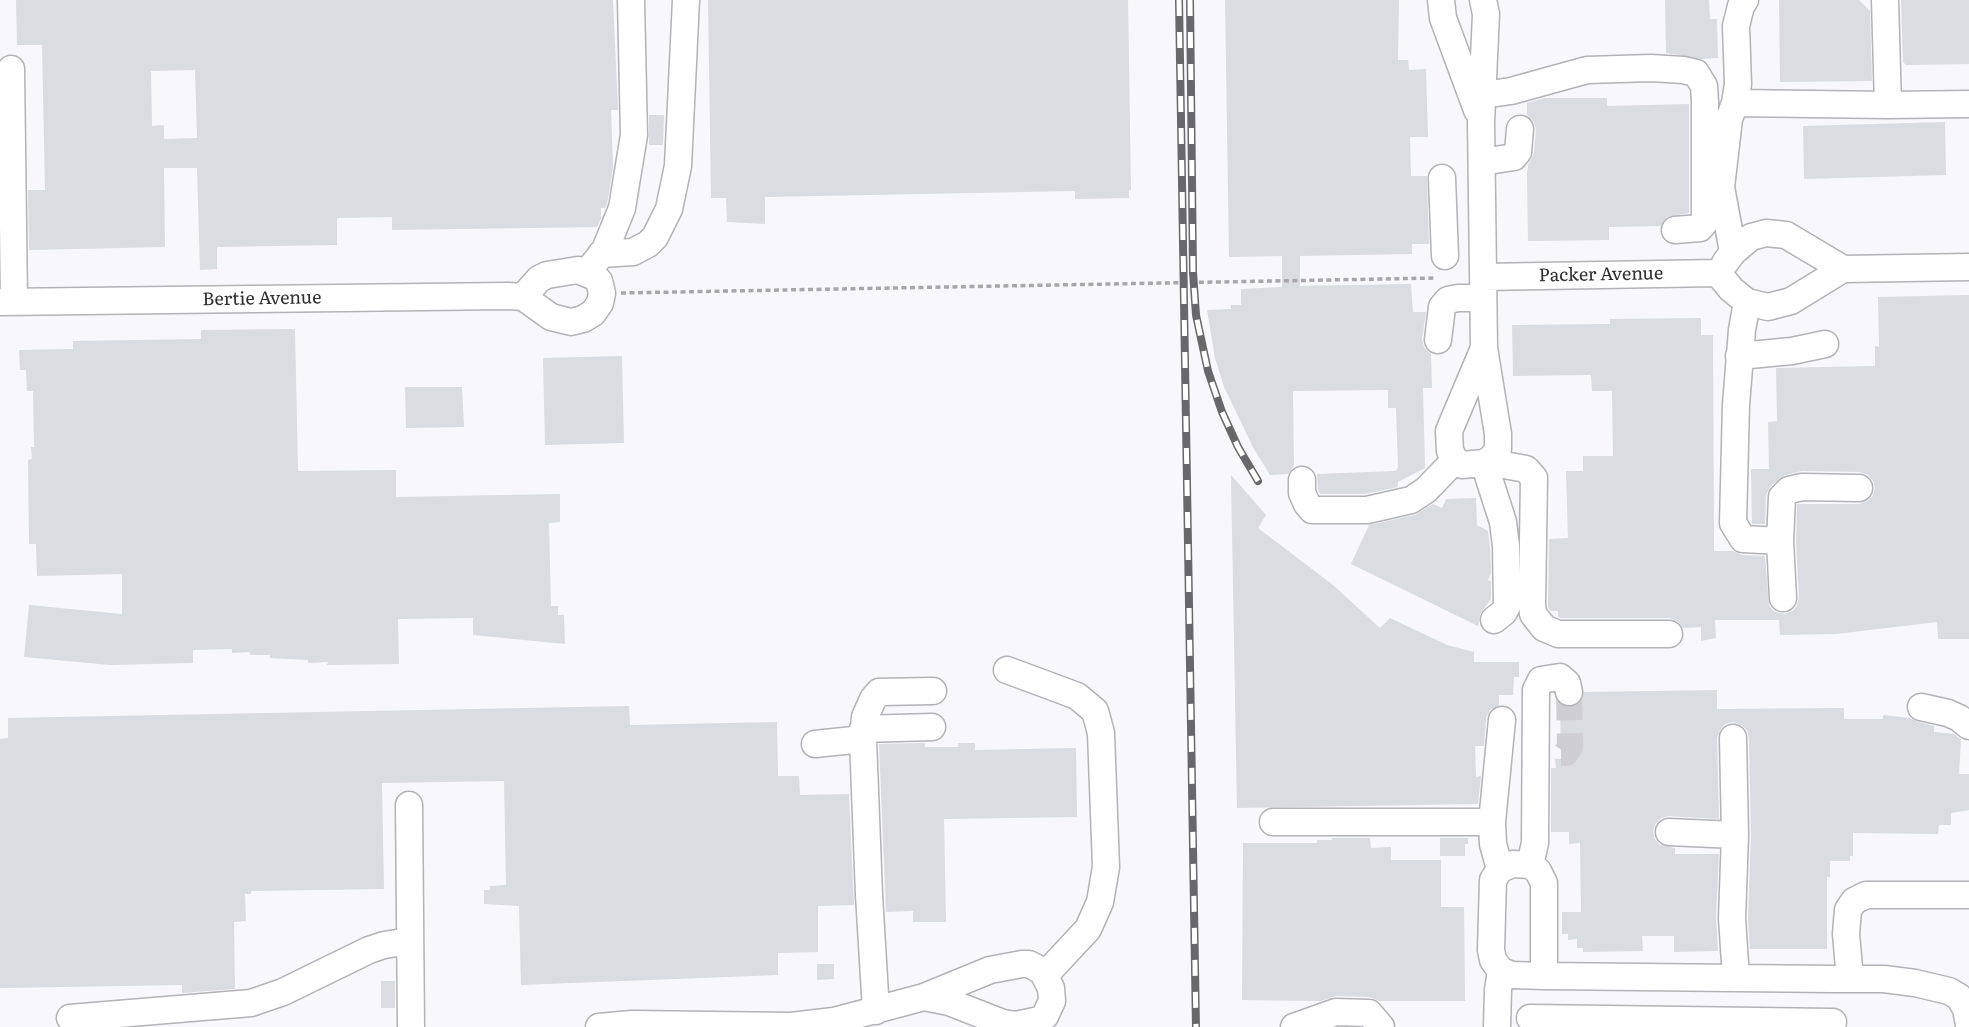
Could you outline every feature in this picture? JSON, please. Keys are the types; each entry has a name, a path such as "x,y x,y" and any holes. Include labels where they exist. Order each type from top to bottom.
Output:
{"street":[{"path":"631,0 634,135 622,208 597,273 600,303 593,313 583,320 571,322 551,317 523,298 539,279 547,275 578,271 597,273 648,244 655,237 669,209 678,166 686,0"},
{"path":"1441,0 1443,18 1482,122"},
{"path":"1483,0 1486,14 1482,122 1483,348 1498,434 1498,449 1488,461"},
{"path":"1745,0 1741,6 1736,33 1738,84 1729,119 1721,187 1726,262 1731,289 1747,302 1768,307 1791,301 1843,270 1969,267"},
{"path":"1885,0 1888,105"},
{"path":"1483,94 1511,91 1587,70 1651,68 1683,70 1696,74 1704,86 1705,102 1705,222 1700,228 1675,230"},
{"path":"7,302 11,69"},
{"path":"1735,103 1969,104"},
{"path":"1482,162 1514,158 1518,152 1520,129"},
{"path":"1442,178 1440,260 1483,276"},
{"path":"1726,262 1751,237 1766,233 1786,236 1843,270"},
{"name":"Packer Avenue","path":"1483,276 1726,262"},
{"path":"1438,340 1442,307 1448,300 1458,298 1483,276"},
{"name":"Bertie Avenue","path":"7,302 508,296 523,298"},
{"path":"1747,302 1739,356 1733,523 1743,539 1780,541"},
{"path":"1739,356 1792,351 1825,344"},
{"path":"1483,348 1449,432 1448,443 1455,460 1462,465 1488,461 1526,469 1534,478 1533,614 1544,628 1558,634 1669,634"},
{"path":"1302,480 1302,493 1312,510 1367,510 1411,500 1426,490 1455,460"},
{"path":"1488,461 1506,546 1507,606 1494,621"},
{"path":"1783,598 1780,541 1782,497 1789,490 1802,487 1859,488"},
{"path":"1007,670 1077,696 1095,711 1101,733 1106,867 1102,893 1088,929 1045,975"},
{"path":"1530,865 1549,755 1536,690 1541,680 1560,677 1567,683 1569,692"},
{"path":"876,1011 863,734 868,707 879,692 933,691"},
{"path":"1921,707 1948,713 1969,726"},
{"path":"1500,869 1493,844 1492,822 1502,720"},
{"path":"815,744 863,734 932,726"},
{"path":"1733,738 1735,835 1732,918 1737,978"},
{"path":"409,805 411,1027"},
{"path":"1273,822 1492,822"},
{"path":"1669,832 1735,835"},
{"path":"1545,976 1544,883 1530,865 1513,864 1500,869 1493,880 1491,950 1493,960 1502,971 1512,975 1545,976 1842,979 1905,981 1948,990 1959,997 1969,1025"},
{"path":"1530,1018 1692,1024 1832,1025 1842,979 1848,910 1854,901 1866,895 1969,895"},
{"path":"70,1018 251,1003 283,992 384,944 410,941"},
{"path":"599,1027 632,1024 790,1026 834,1021 924,997 990,970 1029,964 1045,975 1051,988 1052,1001 1045,1016 1027,1025 1003,1023 949,1002 924,997"},
{"path":"1497,1027 1498,990 1502,971"},
{"path":"1294,1027 1327,1014 1349,1012 1369,1013 1381,1027"}],"path":[{"path":"597,273 1440,260"}],"building":[{"path":"16,0 613,0 618,110 611,110 613,167 607,204 605,208 601,208 597,227 392,230 392,217 337,218 337,245 217,247 217,269 200,270 197,168 164,168 165,247 29,250 28,190 45,190 42,45 17,45","holes":["195,70 197,138 164,139 164,125 152,126 151,71"]},
{"path":"708,0 1128,0 1129,198 1075,199 1075,191 765,197 765,224 727,222 726,198 711,198"},
{"path":"1225,0 1399,0 1398,60 1408,60 1409,70 1426,69 1428,137 1410,137 1411,176 1427,176 1429,244 1412,244 1412,254 1300,256 1300,286 1411,284 1413,312 1426,312 1422,339 1424,347 1431,354 1432,388 1423,388 1425,468 1398,482 1398,487 1365,494 1320,494 1318,490 1317,474 1396,471 1396,408 1388,408 1388,390 1293,391 1294,466 1288,474 1270,475 1254,449 1224,387 1215,358 1207,310 1231,309 1231,305 1241,305 1241,289 1282,287 1282,256 1229,257"},
{"path":"1665,0 1709,0 1710,19 1717,19 1718,58 1702,59 1666,53"},
{"path":"1779,0 1859,0 1870,11 1872,81 1780,82"},
{"path":"1901,0 1969,0 1969,64 1906,65 1903,62"},
{"path":"1544,98 1607,98 1607,106 1689,104 1689,213 1667,217 1660,226 1609,227 1609,240 1528,241 1527,174 1534,153 1536,130 1534,122 1527,115 1527,103"},
{"path":"649,115 664,115 663,145 649,145"},
{"path":"1945,122 1946,175 1804,179 1803,126"},
{"path":"1969,295 1969,639 1938,639 1937,622 1836,634 1780,635 1779,620 1715,620 1716,638 1701,641 1701,627 1683,628 1670,618 1561,618 1558,617 1558,611 1548,608 1549,539 1568,538 1566,471 1583,471 1583,456 1613,456 1612,391 1592,391 1591,375 1513,376 1512,325 1610,324 1610,319 1701,318 1701,335 1713,335 1714,551 1765,556 1769,606 1775,612 1785,614 1797,606 1799,598 1797,504 1859,504 1872,497 1875,488 1868,475 1859,472 1802,471 1785,475 1771,486 1766,495 1765,524 1752,524 1751,469 1769,469 1768,422 1777,421 1776,368 1875,366 1875,346 1879,347 1878,297"},
{"path":"295,329 298,471 396,470 396,497 560,494 560,522 549,523 551,606 558,606 558,615 564,615 565,644 473,635 473,618 398,619 399,664 327,665 328,662 308,663 308,660 250,655 250,652 232,653 232,649 193,650 193,663 110,665 24,657 29,605 122,614 122,574 37,576 36,544 29,544 28,460 32,459 31,447 34,447 33,391 27,391 26,370 20,370 19,350 73,349 73,341 201,339 201,330"},
{"path":"622,356 624,443 545,445 543,358"},
{"path":"405,387 462,387 464,427 406,428"},
{"path":"1231,475 1266,515 1258,528 1333,585 1380,628 1390,618 1447,645 1474,652 1474,662 1519,662 1519,677 1514,677 1513,695 1499,695 1499,705 1490,710 1486,718 1484,746 1475,746 1476,777 1481,776 1478,804 1237,808"},
{"path":"1476,498 1477,525 1488,531 1491,573 1488,580 1491,581 1491,599 1480,614 1478,626 1351,564 1369,525 1415,515 1433,504 1442,508 1446,499"},
{"path":"1717,690 1717,709 1844,708 1844,719 1883,719 1883,715 1910,718 1934,726 1934,732 1954,734 1961,739 1959,774 1969,774 1969,810 1951,813 1951,825 1939,825 1938,834 1853,833 1853,856 1850,856 1850,861 1830,861 1830,877 1827,877 1827,949 1750,949 1749,738 1747,730 1741,725 1733,722 1725,724 1717,738 1719,819 1669,816 1656,823 1653,832 1660,845 1675,848 1675,854 1719,854 1716,917 1718,951 1674,952 1674,936 1642,936 1643,951 1583,952 1583,948 1577,948 1577,939 1568,940 1568,934 1562,934 1562,912 1581,912 1580,843 1569,844 1569,832 1551,832 1551,768 1556,768 1555,759 1561,759 1560,704 1572,707 1579,704 1584,692"},
{"path":"629,706 630,725 777,722 778,776 799,776 800,795 849,794 854,905 818,906 818,952 778,953 778,975 521,985 519,906 484,904 484,890 490,890 490,886 506,885 504,781 382,783 384,889 251,891 251,894 245,894 246,921 234,922 235,989 182,993 182,985 0,988 0,739 8,738 8,718"},
{"path":"925,743 925,747 958,747 958,743 975,743 975,750 1076,748 1077,817 944,819 946,922 913,922 913,911 886,912 879,744"},
{"path":"1370,838 1371,848 1391,847 1391,860 1441,860 1441,907 1464,907 1465,1001 1379,1001 1369,997 1336,996 1321,1001 1242,1000 1243,843 1317,843 1317,840"},
{"path":"1440,838 1468,838 1465,856 1440,856"},
{"path":"817,964 834,964 834,979 817,980"},
{"path":"381,981 395,981 395,1008 381,1008"}],"tunnel":[{"path":"1561,753 1566,753 1570,747 1569,692"}],"railway":[{"path":"1179,0 1196,1027"},
{"path":"1190,0 1193,272 1196,315 1208,371 1222,412 1258,481"}]}
